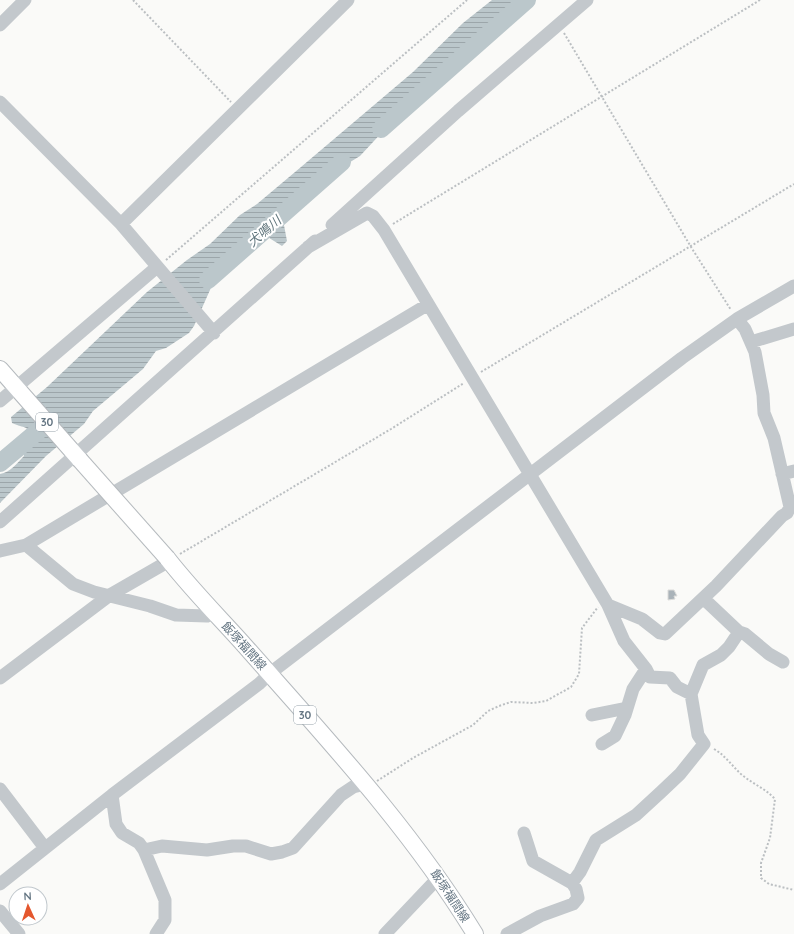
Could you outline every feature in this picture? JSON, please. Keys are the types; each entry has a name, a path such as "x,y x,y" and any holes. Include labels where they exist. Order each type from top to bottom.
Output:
{"main road":[{"name":"飯塚福間線","path":"0,369 365,784 439,877 474,934"}],"street":[{"path":"0,25 25,0"},
{"path":"121,224 348,0"},
{"path":"0,522 214,333 458,111 560,25 587,0"},
{"path":"0,102 121,224 214,333"},
{"path":"308,247 367,213 374,216 384,230 427,305 472,377 606,602 624,641 646,669 650,677 670,678 678,687 691,694"},
{"path":"0,401 18,389 157,267"},
{"path":"0,884 112,795 676,363 737,319 794,286"},
{"path":"0,551 26,545 427,305"},
{"path":"606,602 642,618 660,633 665,634 704,599 782,516 791,514 788,472 764,413 763,395 755,352 745,329 737,319"},
{"path":"751,342 794,329"},
{"path":"26,545 73,584 94,592 110,595 176,615 207,616 214,612"},
{"path":"0,678 110,595 168,560"},
{"path":"704,599 739,632 745,634 769,654 783,662"},
{"path":"572,883 580,872 596,840 636,814 661,792 680,774 704,744 698,735 691,694 703,665 721,655 729,647 739,632"},
{"path":"602,744 615,736 633,689 646,669"},
{"path":"592,715 627,708"},
{"path":"144,850 162,846 207,850 233,846 246,846 272,854 282,852 293,848 341,795 353,787 365,784"},
{"path":"0,789 45,848"},
{"path":"112,795 116,824 122,834 139,843 144,850 165,900 165,920 156,934"},
{"path":"507,934 540,916 573,904 578,898 576,889 572,883 533,861 524,833"},
{"path":"385,934 439,877"},
{"path":"0,911 19,934"}],"path":[{"path":"133,0 238,108"},
{"path":"157,267 467,0"},
{"path":"384,230 760,0"},
{"path":"560,25 691,247 737,319"},
{"path":"168,560 391,429 472,377 794,184"},
{"path":"365,784 373,783 413,758 473,725 488,711 511,702 533,703 546,701 572,687 579,674 582,628 606,602"},
{"path":"704,744 722,754 742,775 769,792 775,799 770,838 762,863 761,878 770,884 794,890"}],"water":[{"path":"492,0 524,0 515,5 508,14 487,34 477,39 475,43 428,83 360,156 316,183 283,220 287,241 282,246 266,236 262,236 252,239 239,248 214,281 194,326 189,333 166,348 156,351 143,369 93,411 84,424 46,456 0,503 0,474 10,470 16,465 24,456 23,450 34,440 28,429 12,423 11,417 47,387 147,292 187,260 210,244 240,215 257,204 301,167 413,72 463,23"}],"building":[{"path":"668,590 674,590 677,596 674,596 675,599 668,600"}],"waterway":[{"name":"犬鳴川","path":"381,129 527,0"},
{"name":"犬鳴川","path":"208,280 342,162"},
{"name":"犬鳴川","path":"0,463 50,421"}]}
